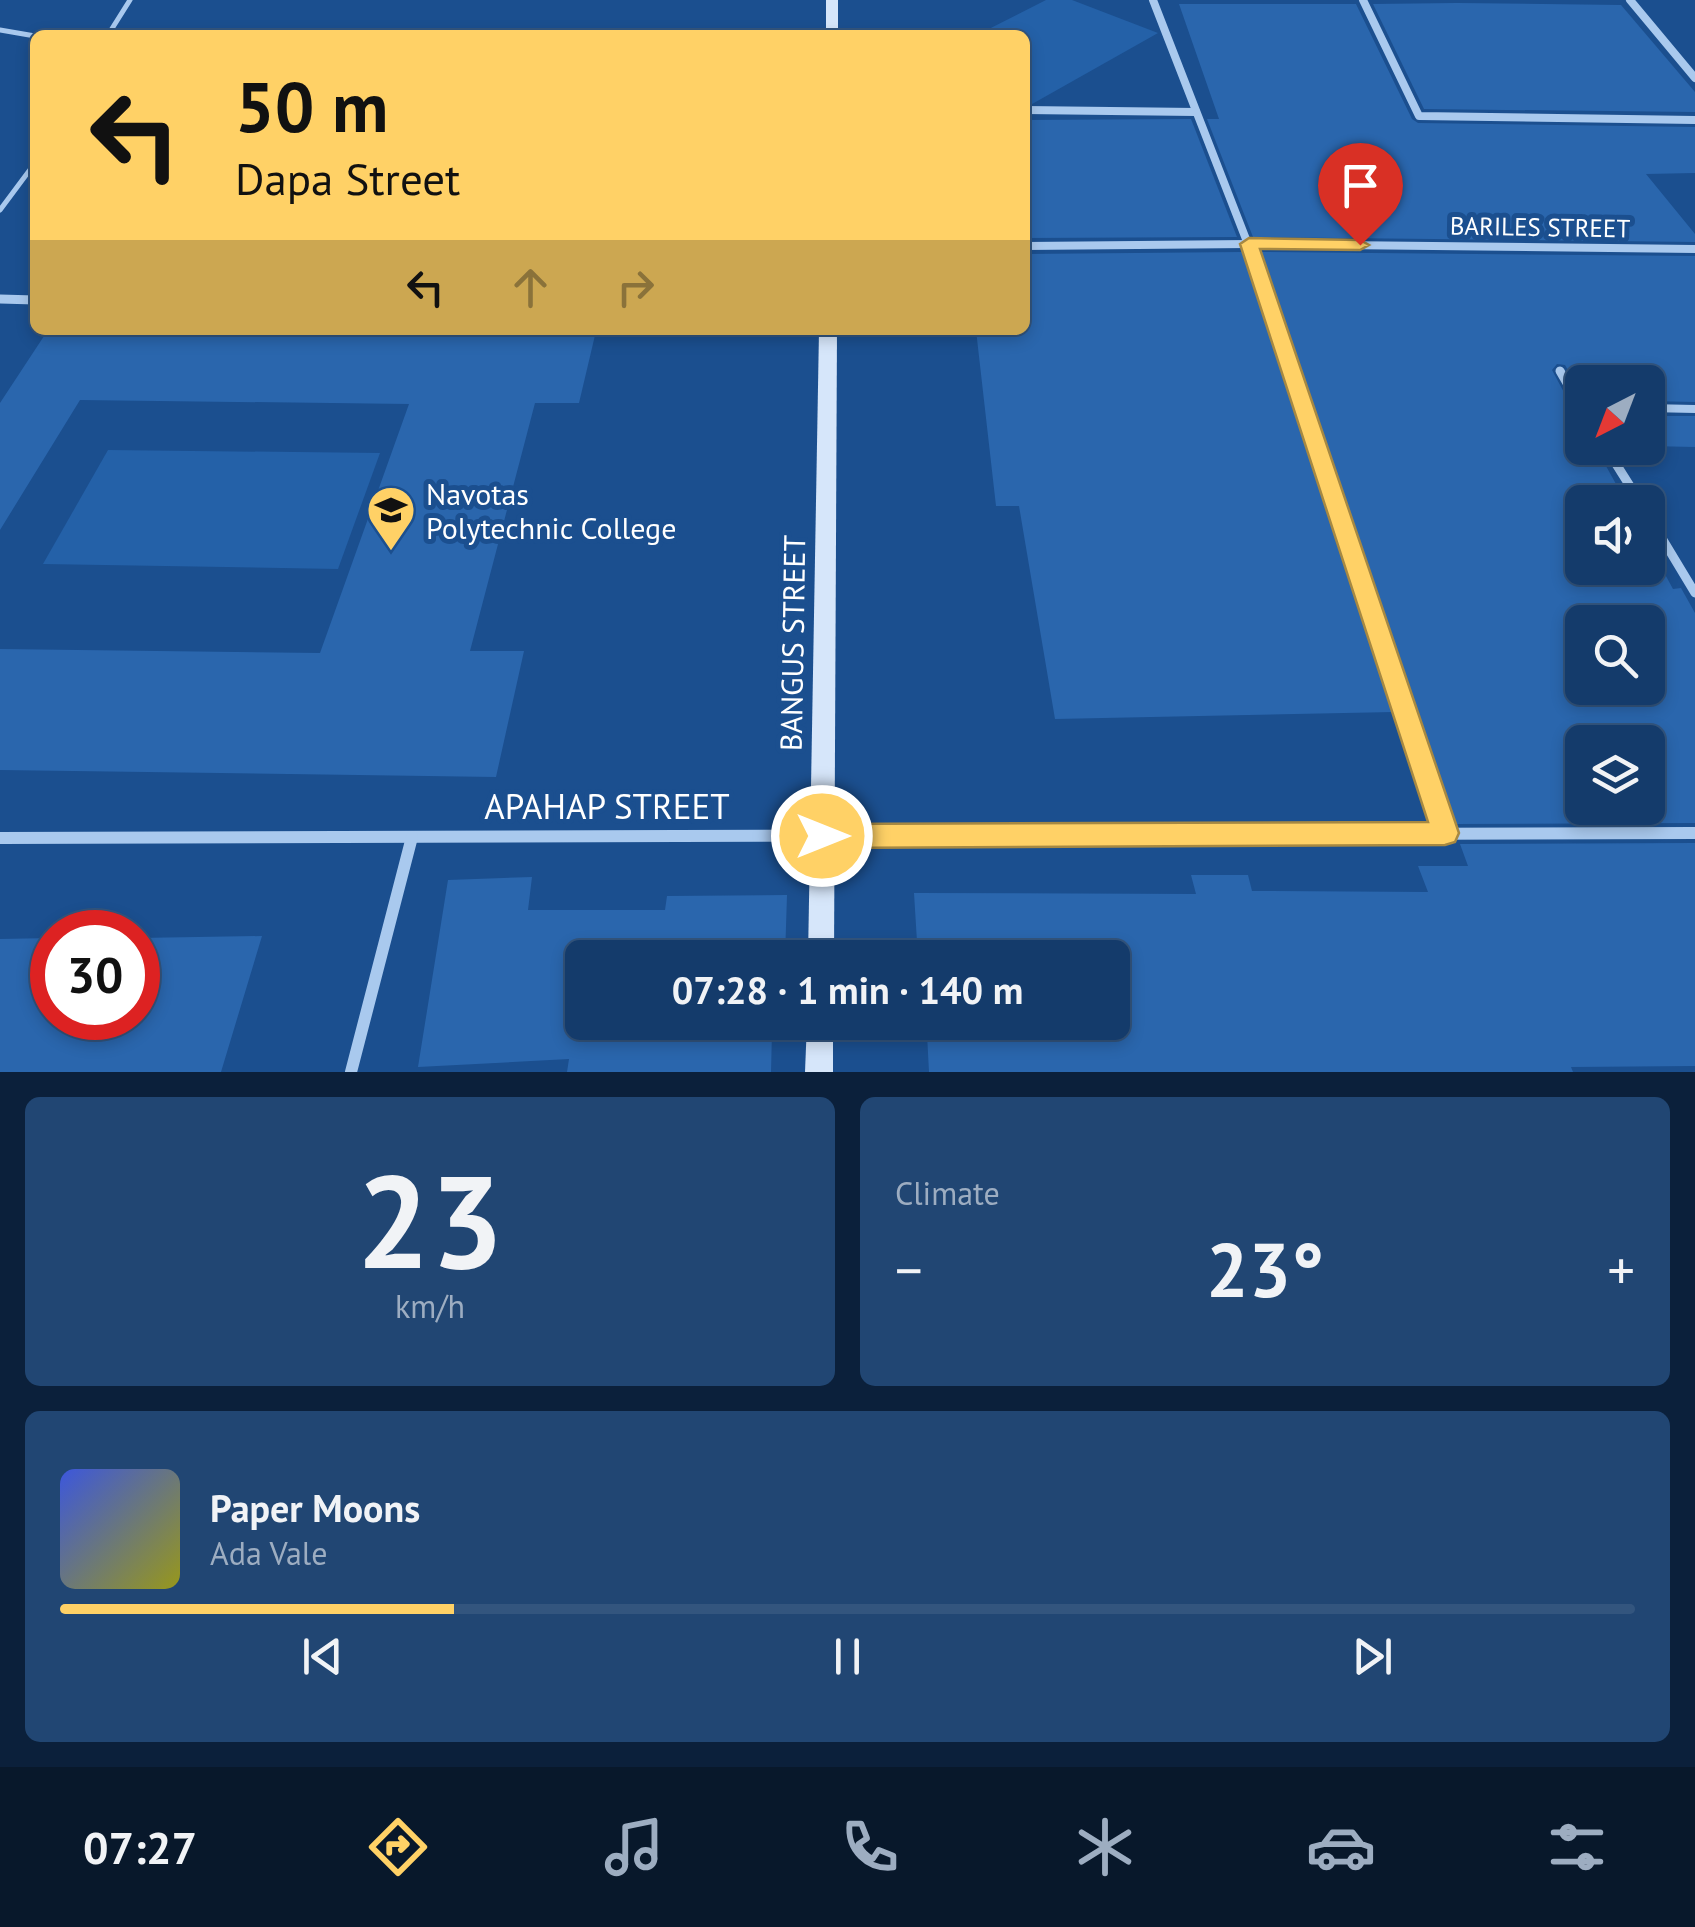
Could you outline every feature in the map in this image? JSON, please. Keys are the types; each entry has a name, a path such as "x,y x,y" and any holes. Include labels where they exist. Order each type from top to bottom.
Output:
{"street":[{"path":"832,0 832,30"},
{"path":"1152,0 1249,244 1445,833"},
{"path":"1363,0 1419,116 1695,120"},
{"path":"1630,0 1695,78"},
{"path":"1030,110 1196,112"},
{"name":"BARILES STREET","path":"1030,246 1695,249"},
{"path":"0,299 30,300"},
{"name":"BANGUS STREET","path":"821,940 828,335"},
{"path":"1560,370 1565,378"},
{"path":"1665,543 1695,592"},
{"name":"APAHAP STREET","path":"0,838 1695,833"},
{"path":"351,1072 412,837"},
{"path":"820,1040 820,1072"}],"lane":[{"path":"111,30 130,0"},
{"path":"0,30 30,35"},
{"path":"0,210 30,170"},
{"path":"1665,408 1695,409"}],"shaded area":[{"path":"1046,0 1072,0 1158,33 1030,105 1030,30 987,30"},
{"path":"108,450 380,453 338,569 43,564"}],"building":[{"path":"1179,4 1356,4 1412,119 1418,123 1695,127 1695,173 1646,174 1695,234 1695,242 1253,237 1207,119 1219,119"},
{"path":"1373,4 1621,5 1695,92 1695,112 1424,109"},
{"path":"1191,119 1237,237 1030,238 1030,120"},
{"path":"1243,252 1394,712 1055,719 1019,506 996,506 977,335 1030,335 1030,254"},
{"path":"1259,252 1695,256 1695,402 1665,401 1665,365 1557,364 1552,370 1565,394 1565,465 1605,465 1617,485 1565,485 1565,585 1665,585 1665,574 1673,589 1681,588 1695,613 1695,823 1665,823 1665,725 1565,725 1565,824 1453,824"},
{"path":"45,335 595,335 579,403 535,403 470,651 524,651 496,777 0,770 0,649 320,653 409,404 80,400 0,530 0,403"},
{"path":"1665,416 1695,416 1695,447 1665,446"},
{"path":"1695,843 1695,1066 1571,1067 1573,1072 929,1072 927,1040 1130,1040 1130,940 917,940 914,893 1196,894 1191,875 1248,875 1252,891 1428,892 1418,866 1468,866 1460,844"},
{"path":"532,877 528,910 665,910 667,896 787,895 786,940 565,940 565,1040 772,1040 771,1072 567,1072 569,1059 418,1067 448,880"},
{"path":"262,936 221,1072 0,1072 0,939 30,938 30,1040 160,1040 160,938"}],"place":[{"name":"Navotas Polytechnic College","path":"391,552"}],"route":[{"path":"822,836 1445,833 1249,244 1360,245"}]}
